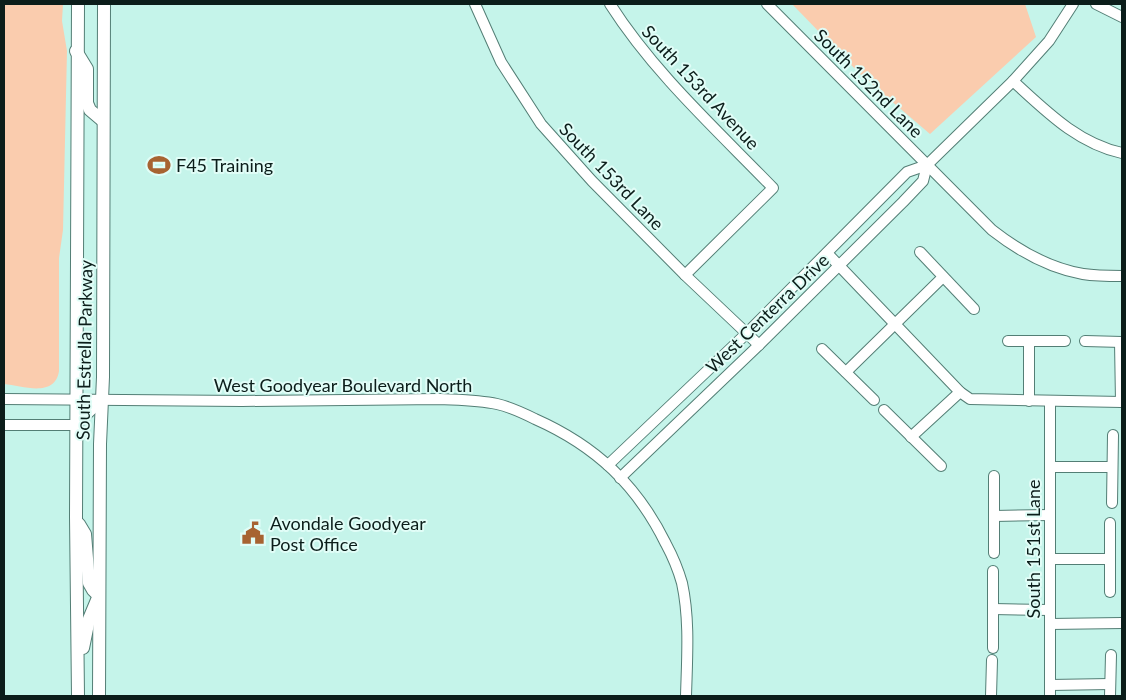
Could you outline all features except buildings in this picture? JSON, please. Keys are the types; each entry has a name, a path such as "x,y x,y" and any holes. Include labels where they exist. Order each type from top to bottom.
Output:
{"main road":[{"name":"South Estrella Parkway","path":"78,4 76,51 78,696"},
{"name":"South Estrella Parkway","path":"99,696 104,4"},
{"path":"76,51 87,69 87,103 90,110 103,122"},
{"path":"76,517 85,534 89,583 100,596 89,619 78,680"}],"street":[{"name":"South 153rd Lane","path":"476,4 501,62 541,124 592,181 685,275 759,345"},
{"name":"South 153rd Avenue","path":"610,4 630,35 669,81 773,188 685,275"},
{"name":"South 152nd Lane","path":"767,4 992,230 1014,247 1057,268 1084,275 1122,276"},
{"name":"West Centerra Drive","path":"608,465 626,450 746,333 907,172 927,165 1013,81 1049,41 1073,4"},
{"path":"1096,4 1122,17"},
{"path":"1013,81 1055,120 1084,139 1106,149 1122,152"},
{"name":"West Centerra Drive","path":"620,478 759,345 923,182 927,165"},
{"path":"920,252 974,309"},
{"path":"827,253 960,392 970,399 1122,402 1121,342 1084,341"},
{"path":"846,372 943,277"},
{"path":"1008,341 1064,341"},
{"path":"1029,341 1029,401"},
{"path":"822,349 874,400"},
{"path":"911,437 960,392"},
{"name":"West Goodyear Boulevard North","path":"4,399 470,400 496,404 519,411 557,428 582,444 608,465 649,512 676,562 685,604 687,632 686,696"},
{"path":"4,425 76,425 102,400"},
{"name":"South 151st Lane","path":"1050,401 1050,696"},
{"path":"884,410 941,466"},
{"path":"1112,503 1113,435"},
{"path":"1050,467 1112,467"},
{"path":"994,476 994,553"},
{"path":"994,516 1050,515"},
{"path":"1110,523 1110,592"},
{"path":"1050,559 1110,559"},
{"path":"992,648 993,571"},
{"path":"993,609 1050,610"},
{"path":"1050,624 1122,623"},
{"path":"1110,655 1110,696"},
{"path":"990,696 992,660"},
{"path":"1050,685 1110,684"}],"shaded area":[{"path":"4,4 63,4 62,21 67,51 63,230 59,258 59,371 56,379 45,388 29,388 4,384"},
{"path":"792,4 1025,4 1036,37 930,134 862,76"}],"place":[{"name":"F45 Training","path":"159,165"},
{"name":"Avondale Goodyear Post Office","path":"253,533"}]}
